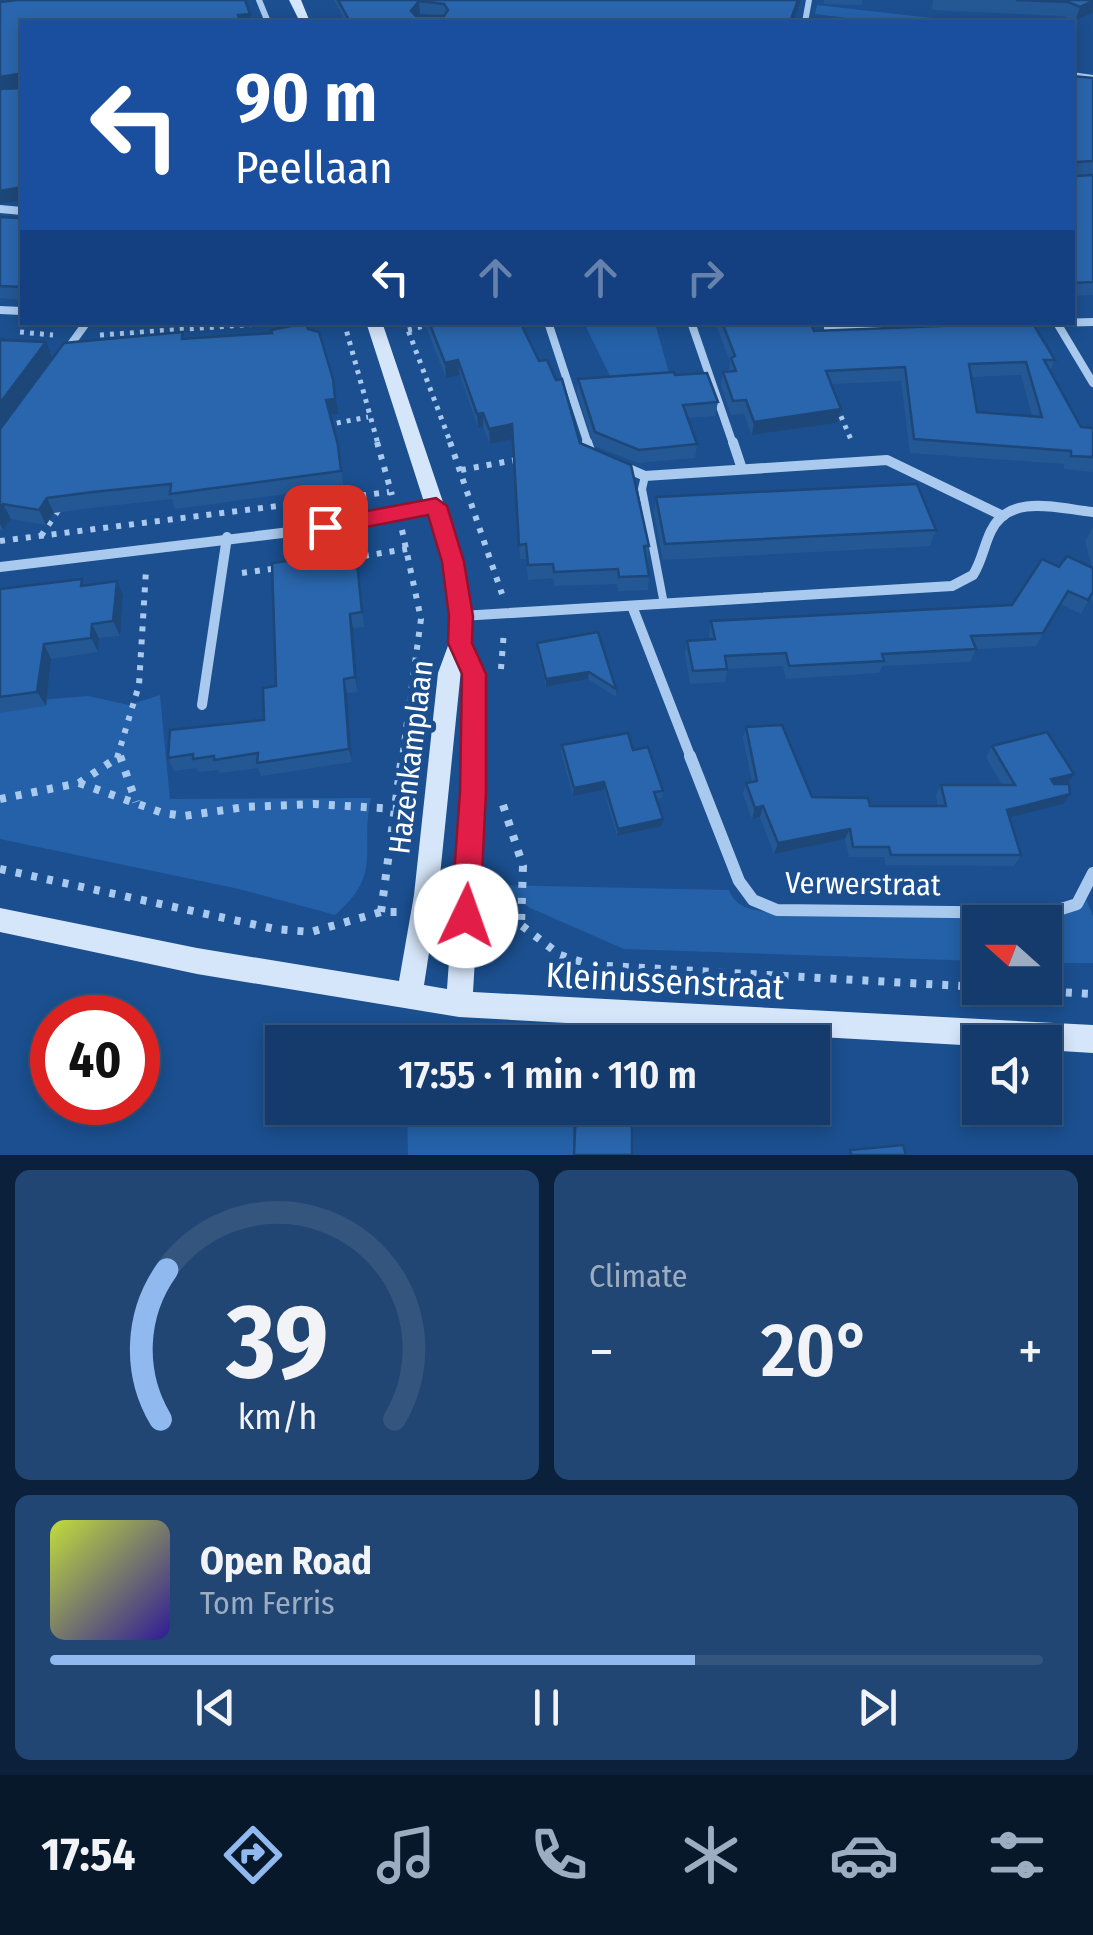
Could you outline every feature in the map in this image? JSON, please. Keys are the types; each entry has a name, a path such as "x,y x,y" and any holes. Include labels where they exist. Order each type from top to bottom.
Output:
{"street":[{"path":"54,368 85,325"},
{"name":"Hazenkamplaan","path":"375,325 453,562 461,616 460,643 449,673 426,895 410,998"},
{"path":"549,325 587,452 645,476 887,460 1003,516"},
{"path":"692,325 742,469"},
{"path":"828,328 871,325"},
{"path":"1056,325 1093,383"},
{"path":"0,567 227,536 357,524 436,506"},
{"path":"461,616 941,588 964,583 976,570 991,525 1003,516 1022,507 1093,512"},
{"path":"202,705 227,536"},
{"name":"Verwerstraat","path":"632,606 740,880 752,900 776,910 1048,913 1077,904 1093,874"},
{"name":"Hazenkamplaan","path":"459,1004 473,792 474,694 474,674 460,643"},
{"name":"Kleinussenstraat","path":"0,920 197,960 459,1004 1093,1039"}],"lane":[{"path":"645,476 642,488 664,604"}],"path":[{"path":"19,332 76,337 223,325"},
{"path":"345,325 407,549 421,620 381,912"},
{"path":"408,330 427,325"},
{"path":"832,396 860,461"},
{"path":"318,426 368,417"},
{"path":"461,470 530,457"},
{"path":"0,541 390,492"},
{"path":"40,562 41,536 62,505"},
{"path":"136,802 120,756 139,684 148,547"},
{"path":"346,559 407,549"},
{"path":"221,576 292,566"},
{"path":"0,799 79,784 120,756"},
{"path":"79,784 184,816 246,807 314,804 396,809"},
{"path":"1062,992 1093,994"}],"shaded area":[{"path":"817,5 950,20 864,20 815,14"},
{"path":"585,325 656,325 669,373 610,376"},
{"path":"160,695 170,799 371,798 365,874 360,887 335,915 239,889 0,839 0,703 88,696 129,705"},
{"path":"494,885 729,890 740,904 769,912 962,911 962,960 624,949 530,908"},
{"path":"1084,894 1093,916 1093,963 1062,963 1062,906"},
{"path":"407,1125 573,1125 574,1155 408,1155"}],"building":[{"path":"245,0 250,14 238,15 240,20 20,20 20,76 0,77 0,2"},
{"path":"338,0 798,0 791,20 349,20","holes":["419,1 444,4 448,10 444,16 416,16 411,11"]},
{"path":"1016,0 1093,1 1080,7 1068,2"},
{"path":"1075,76 1093,78 1093,161 1075,165"},
{"path":"20,88 20,187 0,191 0,89"},
{"path":"1075,175 1093,175 1093,282 1075,283"},
{"path":"0,217 20,218 20,287 0,286"},
{"path":"307,325 319,332 333,379 335,399 326,400 341,471 170,494 171,484 93,492 47,498 39,510 3,504 0,509 0,429 64,343 183,332 182,339 272,333 271,330"},
{"path":"430,325 521,325 539,361 547,360 556,380 562,379 580,443 631,465 649,546 644,546 649,576 619,577 618,569 554,572 553,564 528,565 526,544 519,545 512,424 489,429 483,413 477,414 458,360 445,363"},
{"path":"723,325 811,325 814,331 1034,325 1055,360 1044,360 1081,427 1093,428 1093,457 1071,456 1071,451 914,439 905,367 826,371 841,409 754,422 746,400 733,401 723,372 736,371 731,358 735,356","holes":["1026,362 1042,417 977,412 969,364"]},
{"path":"0,340 46,342 0,403"},
{"path":"707,373 718,402 683,405 697,444 639,450 595,432 578,379"},
{"path":"917,484 936,530 665,544 656,497"},
{"path":"356,552 362,612 350,614 355,677 344,679 349,749 257,763 258,753 214,760 214,756 193,759 193,754 168,758 170,730 264,720 263,688 276,686 272,563"},
{"path":"1067,556 1093,568 1093,592 1088,600 1068,591 1043,633 971,636 976,649 882,654 884,661 789,666 786,653 725,656 727,669 693,671 687,641 715,639 711,621 1012,605 1042,559 1059,567"},
{"path":"82,579 81,586 117,581 113,621 92,624 91,638 44,644 37,692 0,697 0,589"},
{"path":"598,632 616,689 589,672 546,679 537,643"},
{"path":"782,725 812,797 868,798 870,806 946,806 941,785 1015,785 992,746 1047,732 1074,774 1051,779 1054,784 1069,784 1070,794 1007,810 1021,855 891,855 889,847 853,847 850,829 778,843 763,806 755,808 746,783 757,781 746,727"},
{"path":"628,733 633,750 648,747 663,791 654,792 663,819 618,829 604,782 574,788 562,745"},
{"path":"575,1125 632,1125 632,1155 574,1155"},
{"path":"903,1145 906,1155 851,1155 850,1150"}],"route":[{"path":"325,527 357,524 436,506 453,562 461,616 460,643 474,674 466,916"}]}
